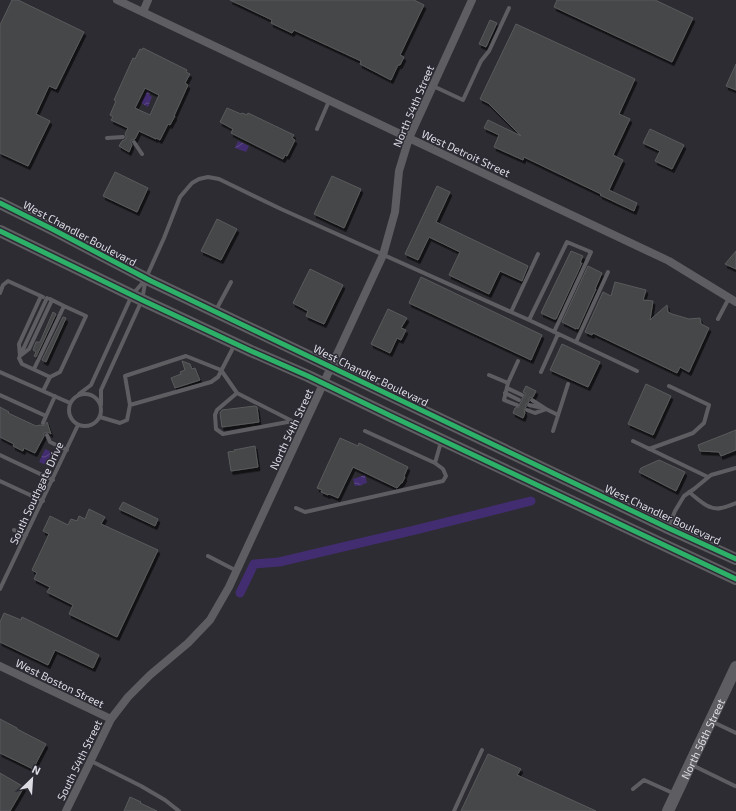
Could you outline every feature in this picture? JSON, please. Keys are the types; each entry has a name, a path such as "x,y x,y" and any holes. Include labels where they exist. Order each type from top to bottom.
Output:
{"main road":[{"name":"West Chandler Boulevard","path":"0,203 215,312 541,468 736,559"},
{"path":"0,232 137,298 324,384 736,579"},
{"path":"483,460 503,459 527,470 541,468"},
{"name":"North 56th Street","path":"668,811 736,667"}],"street":[{"name":"West Detroit Street","path":"117,0 669,261 733,300"},
{"path":"143,12 148,0"},
{"name":"North 54th Street","path":"111,720 128,697 188,643 210,620 229,588 383,255 395,212 399,171 409,138 472,0"},
{"name":"West Boston Street","path":"0,666 111,720"},
{"name":"South 54th Street","path":"66,811 111,720"}],"lane":[{"path":"433,86 463,100 481,61 490,51 509,8"},
{"path":"317,129 329,101"},
{"path":"107,138 123,137"},
{"path":"134,142 142,154"},
{"path":"146,278 91,385 73,398 70,403 68,411 69,416 74,423 78,425 89,426 100,417 102,412 101,390 137,298 146,278 164,238 180,197 192,183 199,179 208,177 219,179 281,209 529,320 637,371"},
{"path":"529,320 567,242 592,252 554,332"},
{"path":"511,312 538,254"},
{"path":"576,342 608,272"},
{"path":"0,293 3,285 8,281 86,316 60,372 50,376 43,391"},
{"path":"215,312 231,282"},
{"path":"42,296 19,344 19,358 22,364 50,376"},
{"path":"20,356 47,298"},
{"path":"20,356 29,349 52,300"},
{"path":"718,319 733,300"},
{"path":"34,369 64,306"},
{"path":"541,372 558,334"},
{"path":"130,405 211,382 218,377 235,343"},
{"path":"100,417 120,422 127,420 130,405 125,376 186,356 221,370 237,393 304,427"},
{"path":"517,406 504,400 507,386 518,361"},
{"path":"0,372 70,403"},
{"path":"489,375 522,395"},
{"path":"553,431 568,384"},
{"path":"649,449 693,433 704,423 709,405 669,386"},
{"path":"237,393 217,410 215,415 216,429 223,434 292,421"},
{"path":"505,393 519,400"},
{"path":"0,394 46,416"},
{"path":"80,394 92,395 98,399 101,405"},
{"path":"44,423 55,396"},
{"path":"532,400 546,410"},
{"path":"530,404 558,415"},
{"path":"527,410 535,413 546,410"},
{"name":"South Southgate Drive","path":"0,589 78,425"},
{"path":"296,508 305,512 443,481 446,476 443,469 434,463 365,431"},
{"path":"47,435 50,442 67,450"},
{"path":"434,463 441,440"},
{"path":"633,441 708,477"},
{"path":"0,454 53,480"},
{"path":"668,528 675,511 684,496 711,475 736,468"},
{"path":"0,481 43,501"},
{"path":"690,492 704,504 716,509 736,503"},
{"path":"14,530 26,535"},
{"path":"208,556 237,571"},
{"path":"710,721 736,733"},
{"path":"454,811 482,750"},
{"path":"91,761 141,786 165,800 179,811"},
{"path":"690,764 735,786"},
{"path":"634,789 644,780 676,794"}],"water":[{"path":"147,91 152,97 148,107 141,103"},
{"path":"238,141 249,146 246,152 235,148"},
{"path":"45,449 52,452 46,465 39,462"},
{"path":"365,475 367,483 355,486 353,479"}],"building":[{"path":"12,0 18,0 84,32 56,89 49,86 36,114 50,121 28,166 0,153 0,25"},
{"path":"230,0 414,0 424,5 400,55 404,57 400,65 398,65 391,80 360,64 361,61 294,30 292,33 271,23 272,20"},
{"path":"557,0 655,0 693,18 672,62 554,7"},
{"path":"490,20 497,23 486,47 479,44"},
{"path":"516,24 635,79 619,114 630,119 613,155 623,160 609,190 637,203 634,211 524,157 523,160 494,147 499,135 484,128 488,120 521,136 488,103 480,99"},
{"path":"143,48 187,70 186,72 190,74 185,83 188,85 175,116 170,125 168,124 160,140 139,131 135,139 131,140 132,145 129,152 119,146 122,141 126,139 125,134 128,128 111,120 113,117 110,115 116,101 114,100 133,58 135,59 140,49 142,50","holes":["145,88 159,95 150,115 135,108"]},
{"path":"736,64 736,90 726,86"},
{"path":"227,108 241,114 247,115 248,113 294,135 292,138 295,140 287,156 285,155 283,159 231,133 233,129 220,122"},
{"path":"650,129 684,145 672,169 655,161 660,151 643,143"},
{"path":"115,172 148,188 137,212 103,196"},
{"path":"332,176 361,189 344,228 314,214"},
{"path":"437,186 450,192 436,222 528,266 522,281 500,271 489,294 449,275 460,252 429,237 418,260 405,254"},
{"path":"217,219 237,229 221,260 201,251"},
{"path":"571,251 583,256 580,263 582,263 556,319 554,319 541,313"},
{"path":"736,251 736,269 725,264"},
{"path":"588,266 602,273 578,329 576,329 562,322"},
{"path":"310,269 343,285 324,324 306,316 308,311 293,303"},
{"path":"421,277 542,335 531,360 409,303"},
{"path":"615,282 646,290 643,300 653,301 650,320 667,305 668,312 689,319 700,318 701,324 709,328 689,372 680,367 677,373 593,333 592,335 585,332 603,292 611,296"},
{"path":"388,309 407,318 401,328 406,330 401,340 397,338 390,353 371,344"},
{"path":"53,312 56,314 36,357 34,356 36,352 33,350 36,342 40,342"},
{"path":"63,317 66,318 46,362 42,360"},
{"path":"562,344 600,362 588,387 550,370"},
{"path":"182,361 190,364 192,369 195,368 200,380 175,388 171,378 181,374 180,372 185,370"},
{"path":"646,384 671,396 653,435 628,424"},
{"path":"526,386 536,391 533,397 529,398 529,402 526,404 523,418 513,413 515,408 519,407 522,398 525,396 525,393 523,392"},
{"path":"0,407 9,412 8,413 36,426 44,426 47,422 51,434 48,432 44,433 44,436 35,453 24,448 23,451 13,446 14,444 0,437"},
{"path":"257,407 259,422 222,427 220,413 222,410"},
{"path":"736,430 736,450 721,456 719,452 700,451 698,445"},
{"path":"340,438 358,446 359,443 408,467 402,483 397,488 353,467 338,498 321,492 322,490 317,488"},
{"path":"255,446 258,467 231,471 228,452"},
{"path":"659,460 685,472 676,491 639,472 641,468"},
{"path":"123,502 158,519 155,526 119,509"},
{"path":"89,509 105,517 101,524 158,550 117,637 69,614 73,605 47,592 50,587 34,579 37,573 32,570 49,534 43,531 50,516 68,525 71,519 77,521 79,516 85,519"},
{"path":"4,613 21,620 22,617 99,655 93,668 55,650 48,665 0,642 0,622"},
{"path":"0,719 46,744 33,769 0,753"},
{"path":"488,754 521,769 517,775 596,811 461,811"},
{"path":"0,773 24,787 10,811 0,811"},
{"path":"130,797 141,802 140,803 157,811 124,811"}],"waterway":[{"path":"240,593 254,564 279,562 531,501"}],"cycle path":[{"path":"0,203 151,281 736,559"},
{"path":"0,231 142,300 308,376 736,579"}]}
